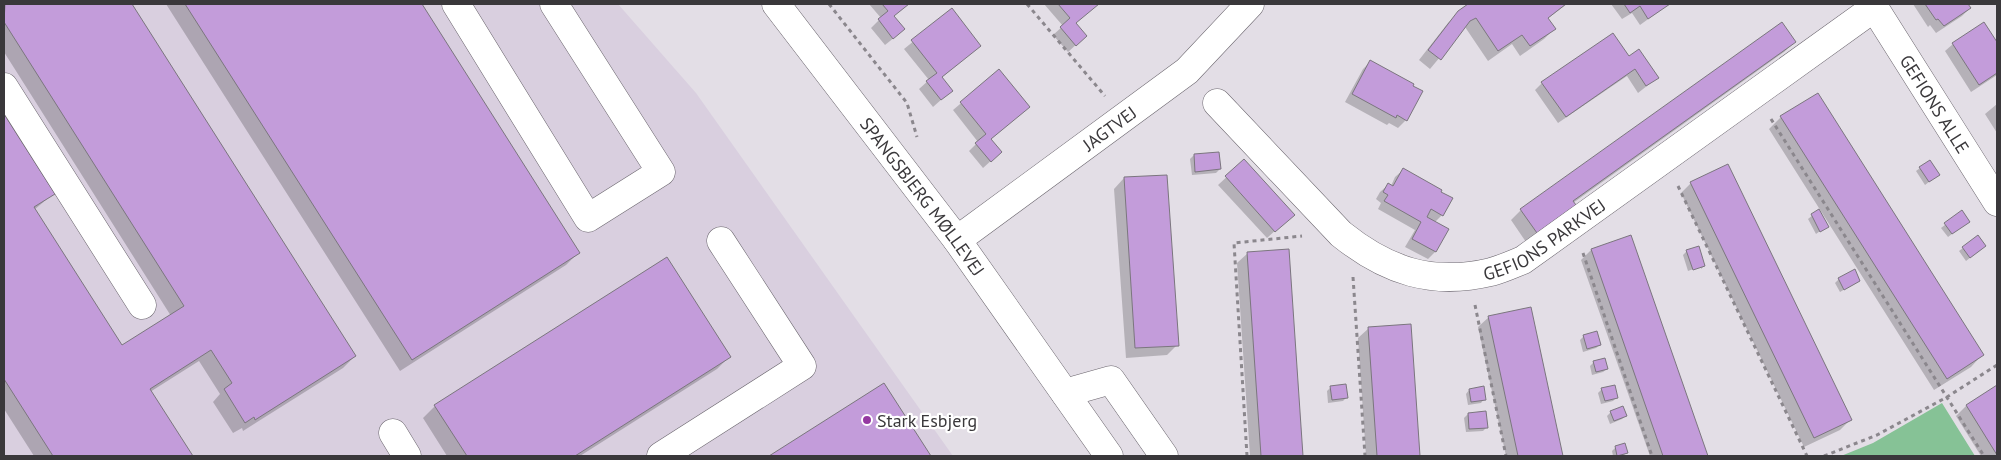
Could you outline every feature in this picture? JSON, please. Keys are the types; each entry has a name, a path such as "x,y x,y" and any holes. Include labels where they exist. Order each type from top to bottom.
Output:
{"street":[{"path":"456,4 588,218 661,172 554,4"},
{"name":"SPANGSBJERG MØLLEVEJ","path":"776,4 957,240 1109,456"},
{"name":"JAGTVEJ","path":"957,240 1187,71 1250,4"},
{"name":"GEFIONS PARKVEJ","path":"1217,103 1341,234 1363,252 1397,268 1428,276 1468,276 1493,272 1523,260 1873,6"},
{"name":"GEFIONS ALLE","path":"1873,6 1997,202"},
{"path":"4,87 142,304"},
{"path":"661,456 802,366 721,241"},
{"path":"1065,393 1111,380 1164,456"},
{"path":"393,433 408,456"}],"path":[{"path":"1027,4 1123,118"},
{"path":"1755,93 1984,456"},
{"path":"1664,158 1807,456"},
{"path":"1247,456 1234,243 1310,235 1327,219"},
{"path":"1573,224 1652,456"},
{"path":"1363,252 1352,275 1365,456"},
{"path":"1468,276 1506,456"},
{"path":"1824,456 1877,436 1947,397 1997,365"}],"shaded area":[{"path":"4,4 618,4 696,93 953,456 4,456"}],"green space":[{"path":"1942,403 1975,456 1841,456 1873,443"}],"building":[{"path":"5,4 132,4 356,356 255,420 254,417 245,423 224,389 232,383 211,350 150,389 193,456 53,456 4,379 4,114 55,194 34,207 122,345 184,306 4,22"},
{"path":"185,4 422,4 580,253 412,360"},
{"path":"882,4 909,4 894,16 905,29 893,39 878,19 888,11"},
{"path":"1058,4 1099,4 1076,23 1087,36 1076,46 1060,27 1070,18"},
{"path":"1468,4 1566,4 1548,18 1556,29 1530,46 1522,35 1498,51 1476,18 1470,21 1441,60 1428,50 1458,11"},
{"path":"1624,4 1670,4 1648,19 1640,6 1630,13"},
{"path":"1925,4 1968,4 1971,8 1944,26 1938,19 1936,20"},
{"path":"952,8 981,46 942,77 953,91 941,100 926,81 937,73 911,40"},
{"path":"1782,22 1796,42 1573,201 1576,205 1537,233 1520,209"},
{"path":"1984,22 1997,42 1997,73 1979,85 1952,43"},
{"path":"1613,33 1629,56 1639,49 1659,78 1646,86 1635,69 1566,117 1541,82"},
{"path":"1370,60 1423,91 1407,121 1397,115 1396,118 1352,94"},
{"path":"999,69 1030,107 991,139 1002,152 991,162 975,143 986,134 960,102"},
{"path":"1818,93 1984,355 1947,379 1780,116"},
{"path":"1219,152 1221,169 1195,172 1194,154"},
{"path":"1244,159 1295,215 1275,232 1225,176"},
{"path":"1930,160 1940,175 1929,182 1919,167"},
{"path":"1728,164 1852,420 1814,438 1690,182"},
{"path":"1403,168 1453,198 1443,216 1431,209 1427,217 1449,229 1436,252 1412,239 1421,222 1384,201 1388,195 1383,192 1388,183 1393,186"},
{"path":"1167,175 1179,346 1135,348 1124,177"},
{"path":"1819,209 1829,227 1820,232 1811,214"},
{"path":"1962,210 1970,222 1952,234 1944,223"},
{"path":"1631,235 1708,456 1663,456 1591,249"},
{"path":"1978,235 1986,246 1970,258 1962,247"},
{"path":"1699,246 1705,266 1693,270 1686,250"},
{"path":"1289,249 1303,456 1261,456 1247,252"},
{"path":"667,257 731,357 575,456 467,456 434,405"},
{"path":"1855,269 1860,281 1844,290 1838,278"},
{"path":"1531,307 1563,456 1518,456 1488,316"},
{"path":"1411,324 1420,456 1377,456 1368,327"},
{"path":"1597,331 1601,345 1587,349 1583,335"},
{"path":"1605,358 1608,369 1596,372 1593,361"},
{"name":"Stark Esbjerg","path":"884,383 931,456 769,456"},
{"path":"1346,384 1348,398 1332,400 1330,386"},
{"path":"1615,385 1618,398 1605,401 1601,388"},
{"path":"1997,385 1997,455 1966,405"},
{"path":"1484,386 1486,400 1471,402 1469,389"},
{"path":"1623,406 1627,416 1614,421 1610,411"},
{"path":"1486,411 1488,428 1469,429 1468,413"},
{"path":"1625,443 1628,453 1617,456 1615,446"}],"place":[{"name":"Stark Esbjerg","path":"867,420"}]}
